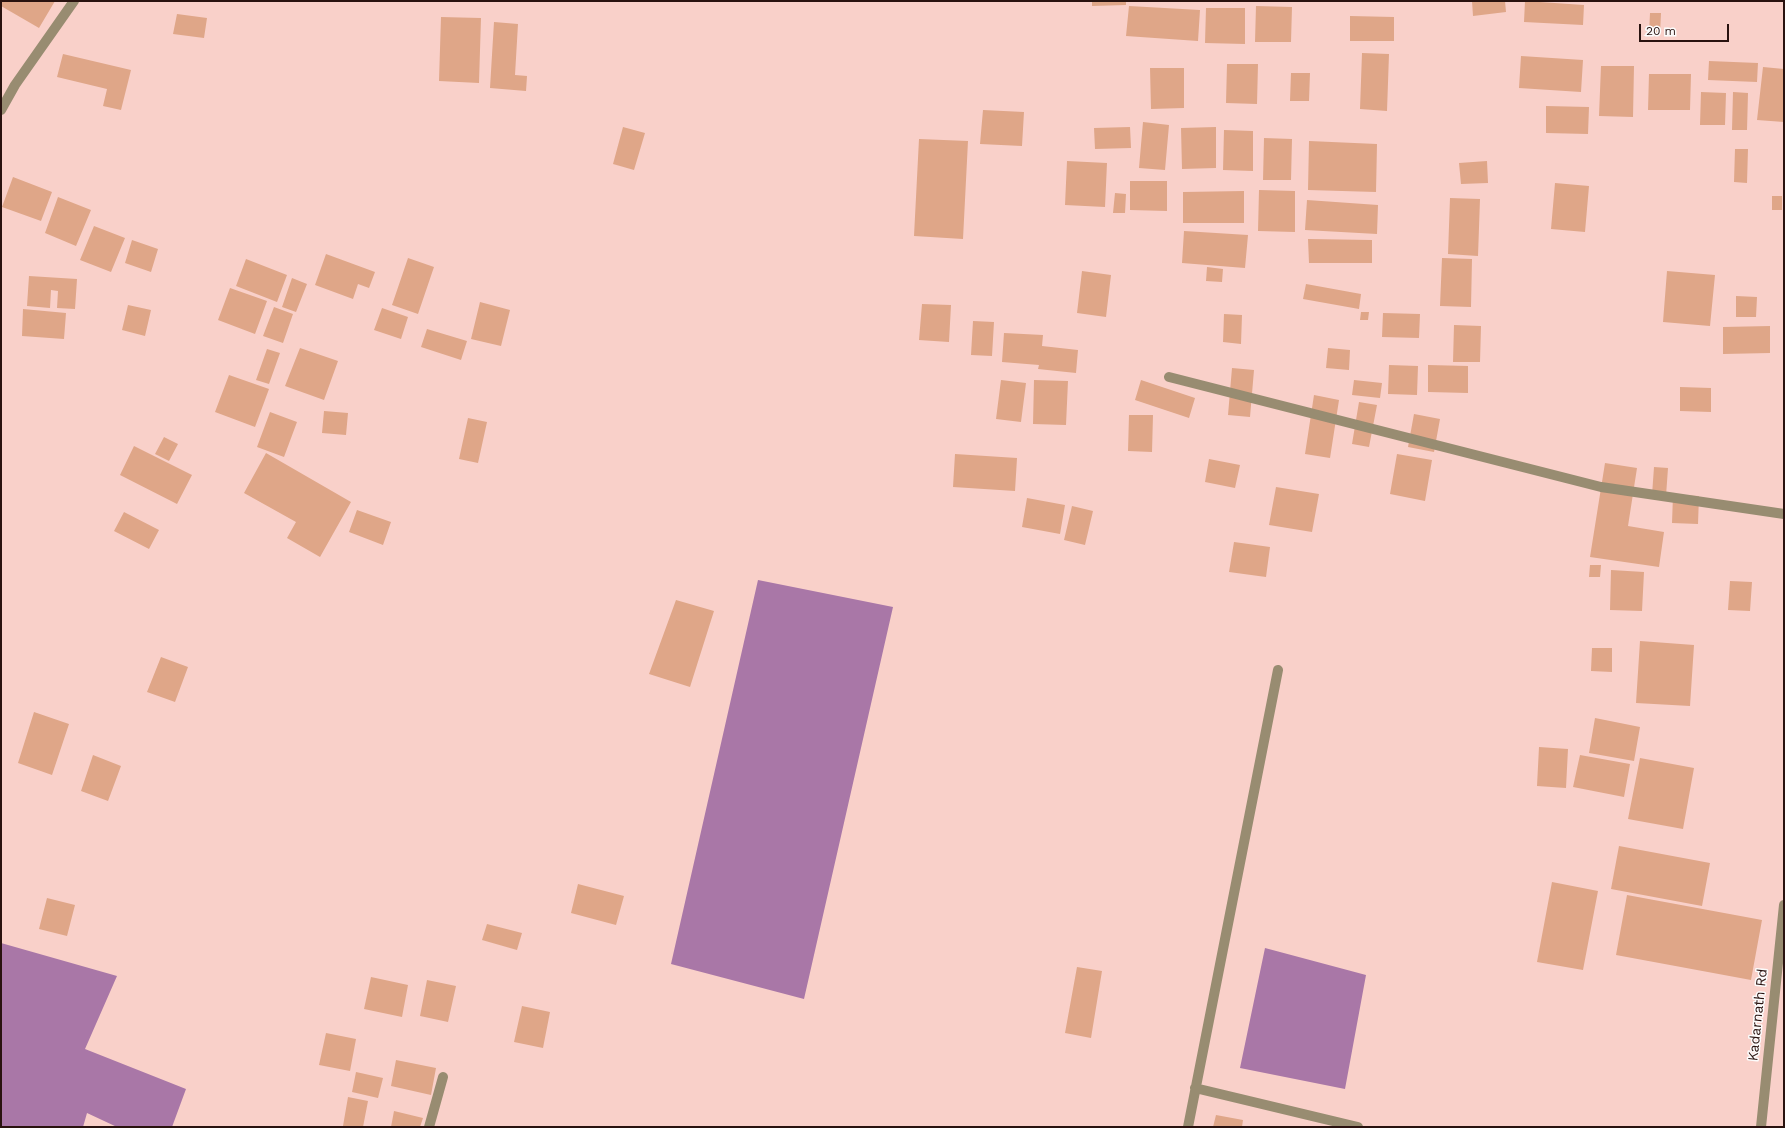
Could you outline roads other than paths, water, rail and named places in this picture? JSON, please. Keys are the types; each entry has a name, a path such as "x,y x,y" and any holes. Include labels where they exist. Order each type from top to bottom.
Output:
{"street":[{"path":"1,110 15,85 74,1"},
{"path":"1169,377 1601,487 1784,514"},
{"path":"1188,1127 1278,670"},
{"name":"Kadarnath Rd","path":"1761,1127 1784,905"},
{"path":"429,1127 443,1077"},
{"path":"1195,1088 1358,1127"}]}
